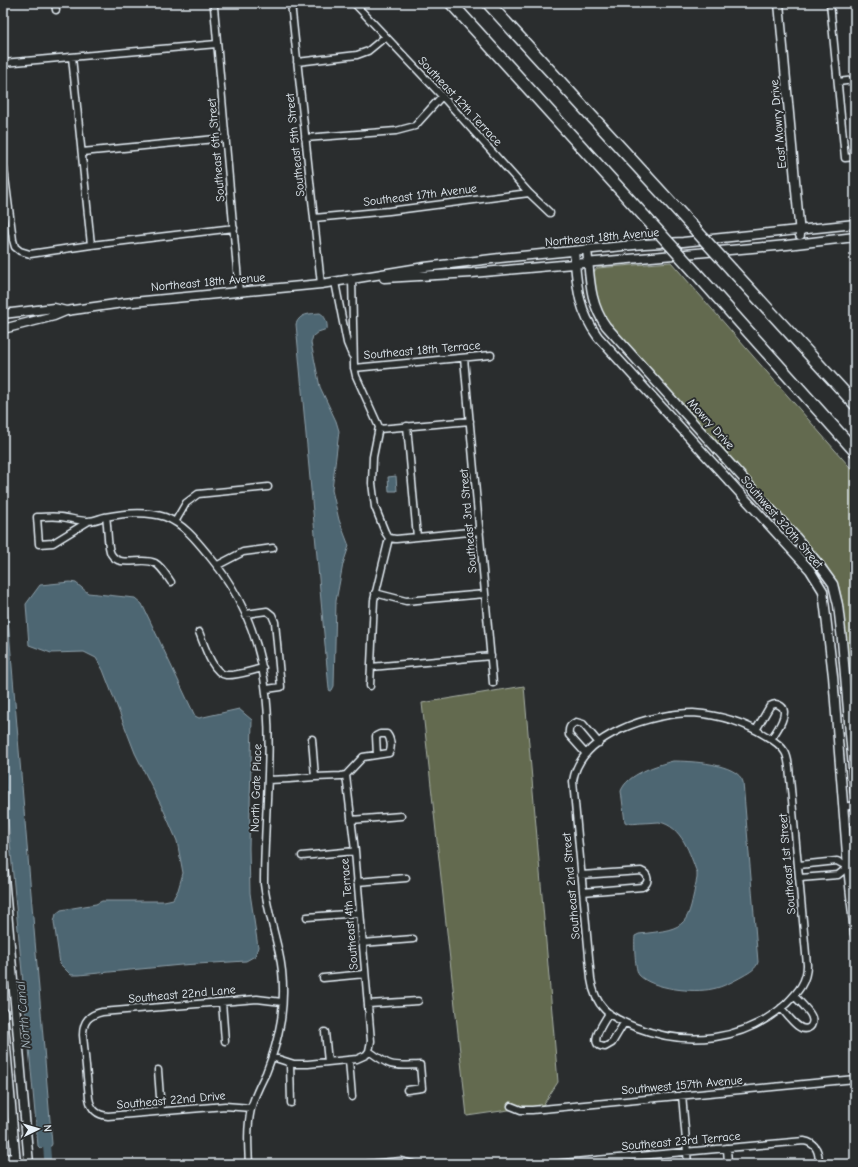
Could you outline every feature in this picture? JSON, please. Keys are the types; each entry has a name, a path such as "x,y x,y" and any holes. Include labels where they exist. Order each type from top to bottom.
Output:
{"highway":[{"path":"451,3 855,451"},
{"path":"488,3 855,404"}],"street":[{"path":"55,3 56,10"},
{"name":"Southeast 5th Street","path":"291,3 321,284"},
{"name":"Southeast 12th Terrace","path":"354,3 442,96 529,193 550,213"},
{"name":"East Mowry Drive","path":"779,3 801,243"},
{"path":"838,3 830,3 845,158 855,157"},
{"name":"Southeast 6th Street","path":"214,7 239,292"},
{"path":"297,62 357,55 368,51 385,37"},
{"path":"3,63 217,44"},
{"path":"72,57 91,245"},
{"path":"838,82 855,80"},
{"path":"305,138 396,131 415,126 442,96"},
{"path":"82,152 226,138"},
{"path":"3,161 15,248 30,254 91,245 234,228"},
{"name":"Southeast 17th Avenue","path":"314,218 389,211 529,193"},
{"name":"Northeast 18th Avenue","path":"3,329 54,316 66,311 162,298 321,284 462,262 587,249 683,242 855,224"},
{"name":"Northeast 18th Avenue","path":"352,280 436,275 855,237"},
{"name":"Mowry Drive","path":"587,249 593,299 597,312 606,326 817,562 833,584 838,606 855,792"},
{"name":"Southwest 320th Street","path":"574,251 579,297 589,323 598,338 810,570 823,591 833,676 843,806 852,867 855,934"},
{"path":"352,280 354,368 379,429 373,457 372,483 375,507 389,538 373,606 370,686"},
{"path":"335,282 347,342 353,358"},
{"name":"Northeast 18th Avenue","path":"3,314 54,308 66,311"},
{"name":"Southeast 18th Terrace","path":"354,368 491,355"},
{"name":"Southeast 3rd Street","path":"464,358 493,683"},
{"path":"379,429 470,421"},
{"path":"407,426 417,537"},
{"path":"175,522 186,503 198,494 268,487"},
{"name":"North Gate Place","path":"89,521 106,517 132,514 151,514 164,517 175,522 192,536 218,565 231,584 246,614 259,651 267,689 269,725 264,884 267,908 280,954 282,1002 278,1034 272,1057 251,1108 248,1140 249,1164"},
{"path":"57,516 89,521 53,543 39,544 37,517 57,516"},
{"path":"106,517 110,551 114,558 124,562 143,560 153,562 161,568 171,582"},
{"path":"389,538 396,539 480,531"},
{"path":"218,565 243,552 273,548"},
{"path":"375,593 406,601 485,594"},
{"path":"246,614 264,611 272,615 274,619 281,687 267,689"},
{"path":"199,632 213,665 221,673 225,675 263,668"},
{"path":"371,667 491,656"},
{"path":"758,731 770,706 777,704 781,706 784,708 784,716 771,739"},
{"name":"Southeast 1st Street","path":"600,743 619,730 643,720 671,714 693,713 716,716 740,722 771,739 783,750 788,759 800,878 807,969 805,982 794,996 781,1008"},
{"path":"586,754 569,735 568,731 572,724 576,722 583,724 600,743"},
{"path":"312,739 316,776"},
{"name":"Southeast 2nd Street","path":"600,743 586,754 576,769 573,781 593,992 599,1005 615,1018 624,1023 665,1036 685,1039 704,1039 725,1035 748,1028 762,1021 781,1008"},
{"path":"268,780 316,776 338,777 346,775 361,759 366,756 377,755"},
{"name":"Southeast 4th Terrace","path":"346,775 368,1004 371,1041 369,1051"},
{"path":"843,806 855,805"},
{"path":"351,820 401,816"},
{"path":"302,856 354,851"},
{"path":"798,865 837,861 852,867"},
{"path":"821,863 822,876"},
{"path":"3,865 29,1164"},
{"path":"800,878 838,875 852,867"},
{"path":"581,875 641,871 644,872 648,879 642,887 583,892"},
{"path":"357,882 406,878"},
{"path":"307,917 359,913"},
{"path":"362,943 413,939"},
{"path":"323,978 365,974"},
{"path":"781,1008 800,1028 804,1029 810,1027 812,1017 794,996"},
{"name":"Southeast 22nd Lane","path":"94,1111 90,1102 88,1088 83,1034 85,1021 91,1015 102,1012 256,999 282,1002"},
{"path":"368,1004 418,1001"},
{"path":"222,1002 225,1042"},
{"path":"3,1012 16,1161 3,1158"},
{"path":"609,1013 596,1037 596,1042 599,1046 605,1047 611,1045 624,1023"},
{"path":"325,1032 328,1062"},
{"path":"272,1057 290,1063 308,1064 360,1058 369,1051 382,1061 392,1066 420,1065 422,1088 406,1090"},
{"path":"349,1060 352,1097"},
{"path":"290,1063 291,1103"},
{"path":"158,1070 161,1111"},
{"name":"Southwest 157th Avenue","path":"511,1106 521,1110 532,1110 855,1079"},
{"path":"682,1096 688,1164"},
{"name":"Southeast 22nd Drive","path":"94,1111 101,1115 108,1116 225,1106 251,1108"},
{"name":"Southeast 23rd Terrace","path":"552,1164 598,1162 804,1141 812,1143 818,1152 819,1164"},
{"path":"727,1148 728,1164"},
{"path":"368,1164 399,1161 413,1164"}],"green space":[{"path":"671,262 855,473 855,750 842,600 839,587 826,565 785,517 622,340 607,322 599,306 593,276 593,273 597,268"},
{"path":"524,686 558,1082 543,1105 467,1116 422,703"}],"water":[{"path":"320,313 326,320 327,329 318,332 313,336 311,343 320,387 336,421 339,431 332,490 339,520 349,546 343,564 336,601 334,686 330,691 296,324 303,316"},
{"path":"396,476 397,491 389,491 388,477"},
{"name":"North Canal","path":"3,559 52,1144 51,1146 40,1148 38,1146 3,766"},
{"path":"70,582 76,583 88,593 135,598 142,604 195,716 199,718 239,709 252,720 249,848 250,893 258,947 255,956 246,961 181,965 79,975 71,975 60,964 54,922 56,914 61,910 96,904 102,901 164,901 173,899 178,890 183,873 177,841 135,753 103,670 96,658 84,652 51,653 29,645 26,604 40,585"},
{"path":"673,761 712,764 723,767 739,776 743,782 758,962 748,973 728,984 712,989 684,990 663,987 645,980 639,975 637,968 635,936 639,934 668,930 683,922 688,915 691,906 697,873 684,842 674,829 659,822 631,824 625,822 621,791 624,785 636,775 643,771"}],"waterway":[{"name":"North Canal","path":"46,1139 48,1164"}]}
